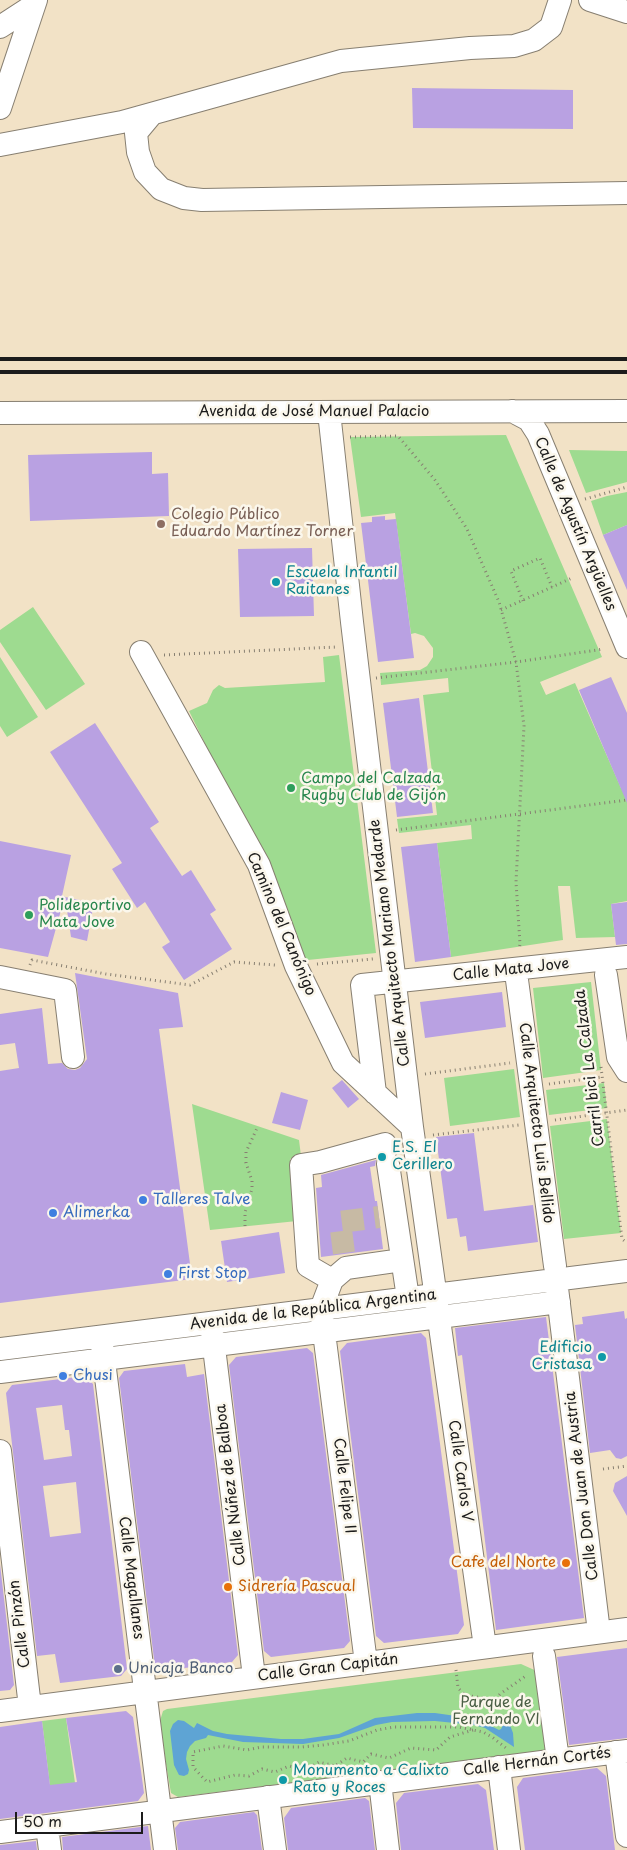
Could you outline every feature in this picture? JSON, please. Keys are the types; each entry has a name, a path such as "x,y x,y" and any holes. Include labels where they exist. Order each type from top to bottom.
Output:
{"street":[{"path":"0,145 151,115 342,61 470,48 514,46 534,40 551,27 560,0"},
{"path":"590,0 627,12"},
{"path":"0,26 35,2"},
{"path":"0,108 35,2"},
{"path":"0,57 23,41"},
{"path":"151,115 136,132 138,152 145,172 161,189 184,198 202,200 627,193"},
{"name":"Calle de Agustín Argüelles","path":"512,411 529,420 538,434 626,642"},
{"name":"Calle Arquitecto Mariano Medarde","path":"329,412 412,1127 435,1294"},
{"name":"Avenida de José Manuel Palacio","path":"0,413 627,412"},
{"name":"Camino del Canónigo","path":"142,654 259,865 296,966 343,1063 412,1127"},
{"name":"Calle Mata Jove","path":"375,1093 362,985 627,957"},
{"path":"606,975 619,1073"},
{"path":"0,977 65,990 73,1057"},
{"name":"Calle Arquitecto Luis Bellido","path":"517,980 556,1273"},
{"path":"402,1260 341,1267 308,1266 301,1165 320,1162 385,1144 387,1157 387,1216 402,1260 408,1298"},
{"path":"321,1309 341,1267"},
{"name":"Avenida de la República Argentina","path":"0,1349 408,1298 556,1273 627,1271"},
{"name":"Calle Don Juan de Austria","path":"556,1273 599,1632"},
{"name":"Calle Carlos V","path":"435,1294 485,1647"},
{"name":"Avenida de la República Argentina","path":"0,1372 559,1302"},
{"name":"Calle Felipe II","path":"321,1309 366,1663"},
{"name":"Calle Núñez de Balboa","path":"211,1322 254,1677"},
{"name":"Calle Magallanes","path":"101,1336 165,1850"},
{"name":"Calle Pinzón","path":"0,1451 30,1707"},
{"name":"Calle Gran Capitán","path":"0,1711 627,1629"},
{"path":"545,1659 558,1760"},
{"path":"622,1751 627,1836"},
{"name":"Calle Hernán Cortés","path":"0,1832 380,1782 506,1760 558,1760 622,1751"},
{"path":"506,1760 509,1850"},
{"path":"380,1782 388,1850"},
{"path":"268,1797 275,1850"}],"path":[{"path":"350,436 398,436 435,480 467,529 501,610 516,662 524,726 516,882 519,953"},
{"path":"567,504 627,487"},
{"path":"523,601 511,571 540,558 552,588"},
{"path":"501,610 572,578"},
{"path":"142,654 345,646"},
{"path":"376,678 516,662 604,649"},
{"path":"396,830 627,800"},
{"path":"29,968 32,960 106,974 190,985 234,962 296,966"},
{"path":"73,973 74,968"},
{"path":"425,1074 528,1061"},
{"name":"Carril bici La Calzada","path":"600,1061 621,1233 622,1239 627,1243"},
{"path":"531,1086 619,1073"},
{"path":"245,1226 245,1212 252,1189 252,1181 246,1163 246,1152 258,1126"},
{"path":"603,1470 627,1466"},
{"path":"455,1668 458,1688 464,1695 495,1700 545,1659"},
{"path":"473,1730 450,1737 436,1750 411,1748 389,1758 371,1754 363,1762 347,1758 335,1766 319,1762 305,1770 288,1766 275,1772 262,1769 249,1776 235,1775 207,1782 193,1767 193,1752 223,1746 247,1750 261,1747 302,1747 349,1741 377,1730 394,1727 459,1727 473,1730 492,1736 506,1760"}],"green space":[{"path":"506,435 602,657 540,682 546,695 575,683 621,788 627,786 627,901 611,904 615,937 576,938 570,886 558,886 563,940 451,957 437,843 472,839 471,825 399,833 397,819 437,815 423,695 449,692 448,678 381,685 380,673 420,670 427,666 433,657 433,648 424,636 415,633 411,634 395,513 361,517 350,437"},
{"path":"569,450 627,451 627,482 586,493"},
{"path":"627,492 627,525 603,535 591,501"},
{"path":"33,607 85,684 46,710 0,642 0,630"},
{"name":"Campo del Calzada Rugby Club de Gijón","path":"339,655 376,953 298,961 265,866 189,711 207,703 213,690 219,685 225,688 325,682 323,657"},
{"path":"0,657 38,717 7,737 0,726"},
{"path":"591,982 601,1070 543,1078 533,988"},
{"path":"514,1069 520,1117 450,1126 444,1078"},
{"path":"604,1083 607,1108 549,1115 546,1090"},
{"path":"192,1104 299,1140 301,1156 290,1159 297,1221 210,1230"},
{"path":"607,1119 621,1233 564,1239 550,1126"},
{"name":"Parque de Fernando VI","path":"521,1664 541,1673 547,1749 544,1751 178,1797 171,1793 159,1724 163,1711 167,1709"},
{"path":"66,1718 75,1783 50,1786 42,1721"}],"water":[{"path":"435,1713 477,1719 499,1730 507,1717 513,1733 514,1747 485,1728 474,1725 435,1721 392,1722 376,1725 339,1738 303,1744 243,1742 208,1735 206,1738 195,1741 190,1746 186,1759 189,1770 188,1774 184,1776 179,1775 174,1765 170,1731 173,1724 178,1720 184,1721 194,1728 197,1723 213,1731 227,1734 303,1739 339,1734 375,1718"}],"building":[{"path":"412,88 573,90 573,129 413,128"},
{"path":"152,452 152,474 168,473 169,516 30,521 28,455"},
{"path":"385,516 385,520 396,519 414,658 378,662 361,523 372,522 372,517"},
{"path":"627,525 627,590 603,535"},
{"name":"Escuela Infantil Raitanes","path":"312,548 314,616 240,617 238,549"},
{"path":"611,677 627,713 627,803 579,690"},
{"path":"419,698 433,813 397,817 383,703"},
{"path":"95,723 159,822 150,828 182,876 191,870 216,910 210,914 232,949 184,980 162,947 170,942 145,902 137,908 112,869 122,863 50,752"},
{"name":"Polideportivo Mata Jove","path":"0,841 71,855 62,896 65,896 48,957 0,948"},
{"path":"437,843 451,957 415,962 401,847"},
{"path":"65,897 94,903 87,941 71,937"},
{"path":"627,902 627,944 616,945 611,904"},
{"path":"75,973 178,993 183,1027 159,1029 192,1279 0,1303 0,1071 19,1068 15,1043 0,1045 0,1014 42,1008 48,1064 62,1063 68,1069 75,1070 80,1068 87,1059"},
{"path":"502,992 506,1027 425,1038 420,1002"},
{"path":"342,1080 359,1099 348,1108 332,1088"},
{"path":"281,1092 308,1100 300,1130 272,1123"},
{"path":"474,1133 484,1211 533,1205 538,1242 468,1251 466,1236 460,1237 457,1218 447,1219 436,1137"},
{"path":"376,1160 375,1166 370,1167 375,1201 377,1201 383,1249 321,1257 316,1188 322,1187 321,1175"},
{"path":"279,1232 285,1273 227,1282 221,1241"},
{"name":"Edificio Cristasa","path":"624,1311 625,1319 627,1318 627,1456 621,1459 616,1458 610,1450 590,1453 575,1325 583,1324 582,1317"},
{"path":"546,1317 584,1618 496,1630 462,1355 458,1356 455,1328"},
{"path":"421,1333 426,1338 464,1625 458,1634 384,1643 376,1636 340,1351 347,1343"},
{"path":"307,1348 313,1353 350,1641 344,1648 271,1657 264,1651 229,1365 236,1357"},
{"path":"185,1364 187,1377 204,1374 238,1655 232,1662 161,1671 155,1667 119,1378 124,1371"},
{"path":"85,1376 93,1384 127,1669 121,1676 60,1683 55,1654 37,1656 6,1393 12,1385","holes":["62,1405 65,1430 69,1430 72,1456 44,1460 36,1408","76,1482 81,1533 50,1537 43,1486"]},
{"path":"627,1476 627,1516 613,1491 615,1483"},
{"path":"0,1564 14,1685 10,1690 0,1691"},
{"path":"627,1648 627,1738 569,1745 557,1657"},
{"path":"126,1711 133,1717 144,1793 138,1801 0,1819 0,1727 42,1721 50,1785 77,1782 66,1718"},
{"path":"597,1768 606,1776 615,1850 525,1850 517,1787 523,1778"},
{"path":"478,1784 486,1790 494,1850 401,1850 396,1803 404,1793"},
{"path":"365,1798 369,1801 375,1850 288,1850 284,1818 291,1808"},
{"path":"254,1812 257,1815 262,1850 178,1850 175,1828 180,1822"},
{"path":"148,1826 151,1850 63,1850 62,1837"},
{"path":"36,1841 37,1850 0,1850 0,1845"}],"tunnel":[{"path":"344,1253 340,1222 379,1217"}],"railway":[{"path":"0,359 627,359"},
{"path":"0,372 627,372"}],"place":[{"name":"Colegio Público Eduardo Martínez Torner","path":"161,524"},
{"name":"Escuela Infantil Raitanes","path":"276,582"},
{"name":"Campo del Calzada Rugby Club de Gijón","path":"291,788"},
{"name":"Polideportivo Mata Jove","path":"29,915"},
{"name":"E.S. El Cerillero","path":"382,1157"},
{"name":"Talleres Talve","path":"143,1200"},
{"name":"Alimerka","path":"53,1213"},
{"name":"First Stop","path":"168,1274"},
{"name":"Edificio Cristasa","path":"602,1357"},
{"name":"Chusi","path":"63,1376"},
{"name":"Cafe del Norte","path":"566,1563"},
{"name":"Sidrería Pascual","path":"228,1587"},
{"name":"Unicaja Banco","path":"118,1669"},
{"name":"Monumento a Calixto Rato y Roces","path":"283,1780"}]}
